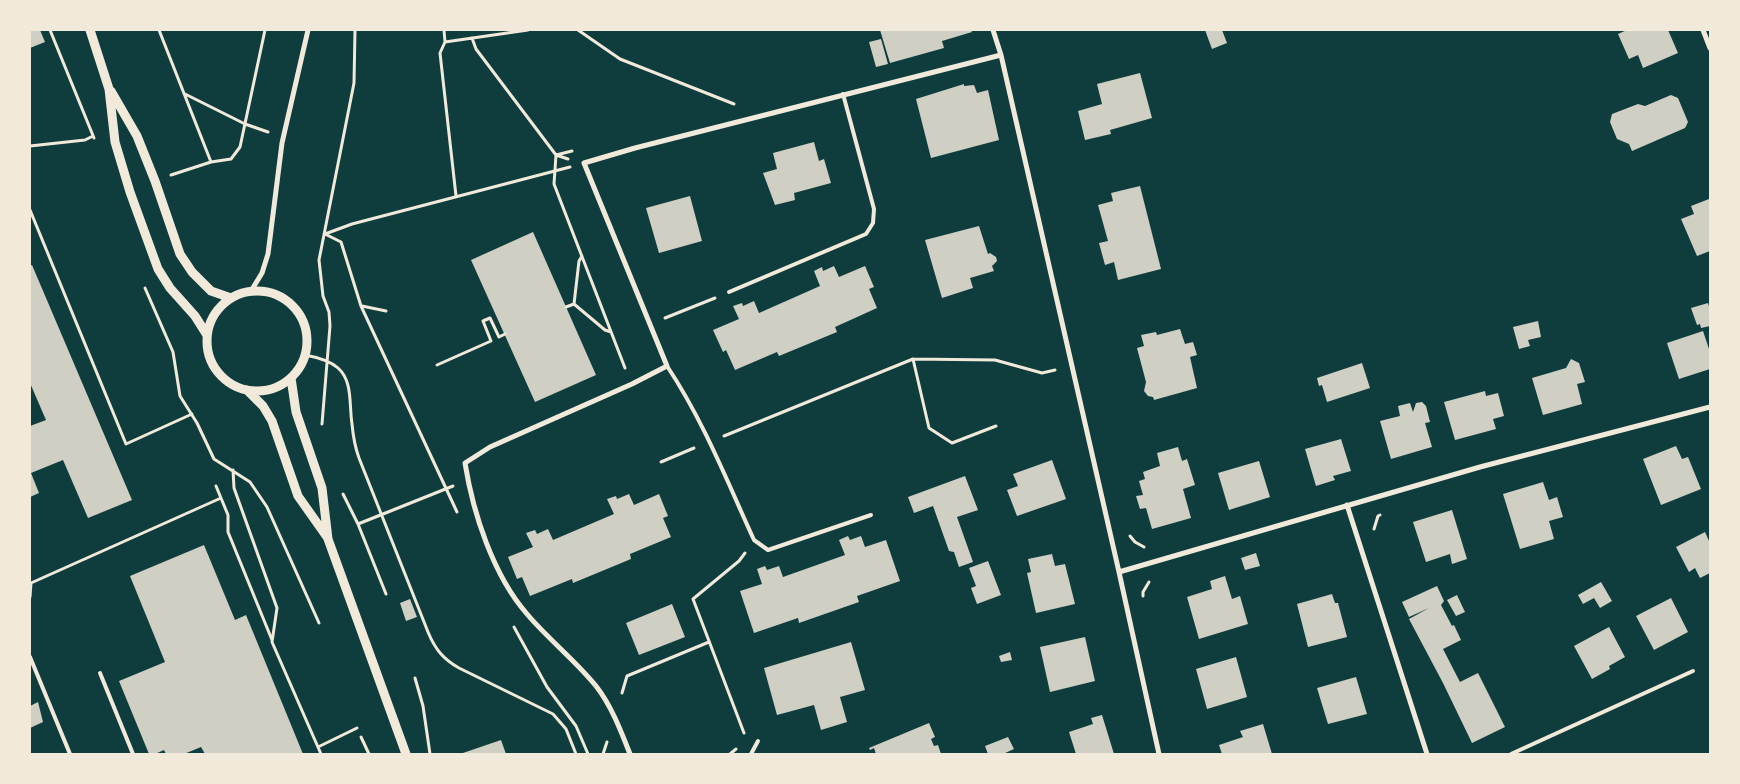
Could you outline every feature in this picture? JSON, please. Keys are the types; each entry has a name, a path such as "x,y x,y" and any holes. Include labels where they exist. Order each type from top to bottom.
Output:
{"street":[{"path":"90,30 109,89 115,142 130,192 158,269 170,288 195,316 207,335"},
{"path":"251,291 262,273 268,254 282,143 308,30"},
{"path":"993,30 1119,572 1159,754"},
{"path":"1703,30 1710,48"},
{"path":"630,754 615,720 597,687 526,613 503,580 482,533 470,493 465,463 490,447 632,384 667,366 584,164 635,148 1000,55"},
{"path":"109,89 137,136 155,181 180,254 192,272 212,291 231,298"},
{"path":"251,291 271,293 289,302 301,317 306,336 305,355 301,364 291,378 270,390 247,390 230,384 218,372 211,361 207,348 207,335 214,314 231,298 251,291"},
{"path":"291,378 296,412 322,488 328,539 406,754"},
{"path":"247,390 263,406 272,421 298,496 328,539"},
{"path":"1119,572 1480,466 1710,407"},
{"path":"1347,504 1427,754"}],"lane":[{"path":"729,292 866,234 873,223 874,209 843,94"},
{"path":"667,366 678,382 710,442 754,540 768,550 870,515"},
{"path":"30,657 70,754"},
{"path":"1512,754 1693,671"},
{"path":"100,673 133,754"},
{"path":"751,754 758,742"}],"path":[{"path":"50,30 96,145"},
{"path":"160,30 211,162"},
{"path":"162,178 211,162 231,159 240,147 266,30"},
{"path":"321,427 330,326 329,312 323,296 319,260 354,84 355,30"},
{"path":"444,30 446,42 440,52 456,196"},
{"path":"446,42 528,30"},
{"path":"578,30 620,59 740,107 753,118"},
{"path":"472,38 476,49 556,155 584,164"},
{"path":"185,94 245,124"},
{"path":"30,146 85,140 93,136"},
{"path":"556,155 554,184 632,384"},
{"path":"325,234 352,224 584,164"},
{"path":"30,210 126,444 192,414"},
{"path":"574,304 579,261 582,256"},
{"path":"144,285 173,352 180,396 192,414 214,459 233,469 250,482 267,506 319,624"},
{"path":"664,319 709,300"},
{"path":"566,307 574,304"},
{"path":"574,304 605,330 611,332"},
{"path":"361,306 386,311"},
{"path":"437,365 491,340 483,321 490,318 499,337 505,334"},
{"path":"305,355 328,362 339,369 347,382 356,449 428,632 442,656 459,668 553,714 566,729 576,754"},
{"path":"661,462 913,359 995,360 1042,373 1052,371"},
{"path":"913,359 929,428 952,444 996,426"},
{"path":"1053,360 1058,379"},
{"path":"233,469 234,488 277,608 272,642"},
{"path":"216,486 228,515 228,532 272,642 321,754"},
{"path":"340,489 358,524 386,594"},
{"path":"358,524 446,489"},
{"path":"30,597 31,583 221,498"},
{"path":"1375,532 1374,526 1378,516 1384,512"},
{"path":"1128,533 1135,542 1148,547"},
{"path":"739,561 693,599 745,736"},
{"path":"1143,599 1143,592 1148,582 1156,578"},
{"path":"604,754 627,676 709,642"},
{"path":"415,678 423,706 430,754"},
{"path":"318,747 358,728"},
{"path":"361,737 369,754"},
{"path":"730,754 741,742"}],"building":[{"path":"30,30 40,30 45,42 30,48"},
{"path":"880,30 971,30 972,32 942,41 944,48 890,63"},
{"path":"1205,30 1222,30 1227,43 1212,49"},
{"path":"1627,30 1668,30 1678,53 1643,68 1638,55 1629,59 1618,34"},
{"path":"881,39 888,64 876,67 869,42"},
{"path":"1140,73 1152,118 1110,130 1111,134 1085,140 1078,111 1102,104 1097,84"},
{"path":"964,84 964,86 974,85 977,93 988,90 999,140 931,158 916,99"},
{"path":"1671,95 1678,98 1688,122 1685,128 1632,151 1629,144 1617,139 1610,122 1612,114 1638,104 1645,106"},
{"path":"814,142 819,161 824,159 831,183 794,193 795,200 775,205 763,173 777,169 773,153"},
{"path":"1140,186 1161,269 1118,280 1114,262 1105,265 1099,243 1108,241 1098,205 1113,201 1111,193"},
{"path":"690,196 702,241 659,253 646,208"},
{"path":"1709,199 1710,251 1697,256 1681,219 1694,214 1691,206"},
{"path":"979,226 988,254 990,253 996,257 997,261 992,266 994,271 970,278 973,288 942,298 925,240"},
{"path":"533,232 596,375 535,402 471,260"},
{"path":"32,265 132,500 88,518 63,460 31,473 39,493 30,497 30,426 46,420 30,383 30,266"},
{"path":"834,266 839,277 865,266 874,287 869,289 877,308 835,327 837,332 779,356 777,352 735,370 726,350 723,352 713,330 739,319 733,306 742,303 743,306 754,301 759,313 820,286 814,271 822,267 823,271"},
{"path":"1708,303 1710,326 1701,328 1700,324 1697,325 1691,308"},
{"path":"1538,321 1541,337 1528,340 1530,346 1519,349 1513,327"},
{"path":"1180,329 1185,344 1193,342 1197,355 1190,357 1197,388 1154,400 1153,397 1148,396 1144,391 1146,382 1137,348 1144,346 1141,335 1156,332 1157,335"},
{"path":"1703,331 1710,352 1710,369 1679,379 1667,343"},
{"path":"1571,359 1579,363 1585,382 1577,384 1582,404 1543,415 1532,378 1566,368"},
{"path":"1362,363 1370,388 1327,402 1322,385 1319,386 1317,378"},
{"path":"1485,391 1486,396 1498,393 1504,416 1493,419 1496,429 1455,440 1444,402"},
{"path":"1422,402 1426,406 1430,422 1425,423 1432,447 1391,459 1380,421 1400,416 1398,406 1410,403 1413,412 1416,403"},
{"path":"1341,439 1351,471 1333,476 1335,480 1316,486 1305,449"},
{"path":"1676,446 1682,459 1688,457 1701,489 1661,505 1643,459"},
{"path":"1178,447 1182,461 1187,459 1195,485 1183,489 1191,518 1152,529 1146,508 1140,509 1136,496 1143,495 1139,481 1145,479 1143,472 1160,466 1157,453"},
{"path":"1052,460 1066,499 1017,516 1007,490 1018,486 1013,474"},
{"path":"1259,461 1270,497 1229,510 1218,473"},
{"path":"965,476 978,510 957,517 973,562 959,567 954,552 949,551 933,506 914,513 908,497"},
{"path":"1543,482 1549,500 1557,497 1563,517 1549,521 1554,539 1520,549 1503,494"},
{"path":"629,494 634,505 659,494 668,516 663,518 671,537 630,554 631,559 573,583 572,579 530,596 522,577 517,579 508,557 533,547 526,533 535,530 537,534 548,529 553,540 614,514 607,499 616,496 617,499"},
{"path":"1452,510 1467,559 1452,564 1450,554 1426,562 1413,522"},
{"path":"1705,532 1710,543 1710,573 1700,578 1695,568 1689,572 1676,547"},
{"path":"848,536 850,540 861,536 865,547 886,540 900,581 857,596 859,602 799,623 798,618 754,633 740,591 762,584 757,569 765,566 767,570 779,566 783,577 845,555 839,540"},
{"path":"204,545 235,620 246,615 303,754 205,754 201,747 184,754 166,754 164,750 155,754 149,754 119,681 165,662 130,576"},
{"path":"1256,553 1260,566 1245,570 1241,558"},
{"path":"1052,554 1055,566 1065,564 1075,604 1036,613 1027,573 1031,572 1028,559"},
{"path":"988,561 1001,595 977,604 971,588 976,586 969,568"},
{"path":"1225,576 1232,599 1240,596 1248,624 1199,639 1187,597 1212,589 1210,581"},
{"path":"1601,582 1612,601 1600,608 1594,598 1583,604 1578,595"},
{"path":"1437,586 1444,601 1441,605 1461,640 1443,649 1460,682 1478,673 1505,727 1472,743 1409,619 1429,608 1409,617 1402,602"},
{"path":"1332,594 1335,603 1338,603 1347,637 1308,647 1297,604"},
{"path":"1457,595 1465,612 1456,616 1447,600"},
{"path":"1671,598 1688,632 1654,650 1636,616"},
{"path":"410,599 417,617 406,621 400,603"},
{"path":"672,604 685,637 639,655 626,623"},
{"path":"1609,627 1625,657 1609,666 1610,669 1592,679 1574,646"},
{"path":"1085,637 1095,681 1050,692 1040,647"},
{"path":"851,642 865,690 840,697 847,722 821,730 814,705 777,715 764,668"},
{"path":"1010,652 1012,660 1001,662 999,656"},
{"path":"1236,657 1247,697 1207,709 1196,669"},
{"path":"1356,677 1367,714 1328,724 1317,688"},
{"path":"38,702 43,722 30,728 30,706"},
{"path":"1102,715 1114,754 1076,754 1069,732 1093,724 1091,718"},
{"path":"929,723 935,737 931,739 934,746 938,745 941,754 876,754 874,748 870,750 869,748"},
{"path":"1263,724 1272,754 1222,754 1219,745 1243,737 1240,731"},
{"path":"1008,737 1014,749 1003,754 988,754 985,746"},
{"path":"501,740 506,754 460,754"}]}
